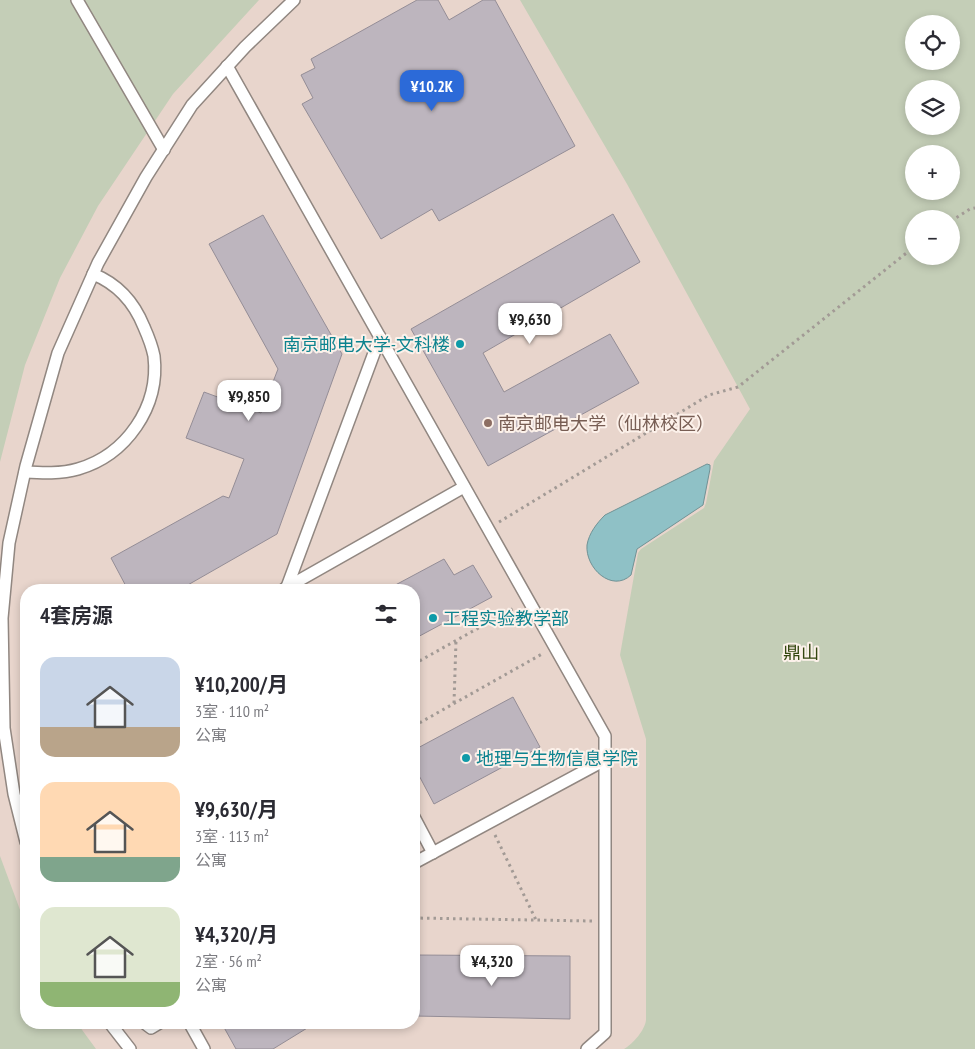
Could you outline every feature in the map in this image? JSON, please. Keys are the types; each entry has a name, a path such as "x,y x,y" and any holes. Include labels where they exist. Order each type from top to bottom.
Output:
{"lane":[{"path":"77,0 164,150"},
{"path":"20,818 14,794 4,728 2,618 9,543 25,472 58,353 93,274 146,178 192,105 227,66 294,0"},
{"path":"227,66 605,736 605,1033 587,1049"},
{"path":"25,472 50,473 77,470 102,460 133,433 145,413 151,394 154,374 154,354 148,336 137,310 127,297 102,278 93,274"},
{"path":"288,584 380,337"},
{"path":"295,584 464,487"},
{"path":"420,860 605,760"},
{"path":"420,828 433,853"},
{"path":"113,1029 130,1049"},
{"path":"193,1029 204,1049"}],"path":[{"path":"960,215 975,208"},
{"path":"488,529 709,395 738,386 905,254"},
{"path":"420,661 528,600"},
{"path":"454,704 456,641"},
{"path":"420,723 555,647"},
{"path":"489,823 536,920"},
{"path":"420,918 605,921"}],"shaded area":[{"name":"南京邮电大学（仙林校区）","path":"0,0 975,0 975,1049 0,1049"}],"green space":[{"path":"0,0 259,0 173,94 98,206 60,278 25,365 0,462"},
{"name":"鼎山","path":"520,0 975,0 975,1049 624,1049 638,1036 646,1020 646,739 620,655 638,553 641,549 704,508 714,461 750,409 627,184"},
{"path":"0,856 20,910 20,1029 81,1029 96,1049 0,1049"}],"water":[{"path":"707,464 710,465 710,469 703,505 637,549 631,575 624,580 616,581 601,575 595,569 590,562 587,545 594,528 605,515"}],"building":[{"path":"417,0 438,0 449,20 483,0 495,0 575,146 439,221 432,209 381,239 302,104 313,98 301,75 315,68 311,59"},
{"name":"南京邮电大学-文科楼","path":"613,214 640,262 483,353 504,392 610,334 639,383 488,466 411,329"},
{"path":"263,215 342,354 277,534 190,584 125,584 111,558 223,496 229,498 244,459 186,438 204,392 261,413 278,369 209,244"},
{"name":"工程实验教学部","path":"444,559 454,575 473,565 492,597 420,636 420,584 397,584"},
{"name":"地理与生物信息学院","path":"513,697 540,747 434,804 420,777 420,747"},
{"path":"420,955 570,956 570,1019 420,1016"},
{"path":"225,1029 306,1029 273,1049 236,1049"}],"place":[{"name":"南京邮电大学-文科楼","path":"460,344"},
{"name":"南京邮电大学（仙林校区）","path":"488,423"},
{"name":"工程实验教学部","path":"433,618"},
{"name":"地理与生物信息学院","path":"466,758"}]}
